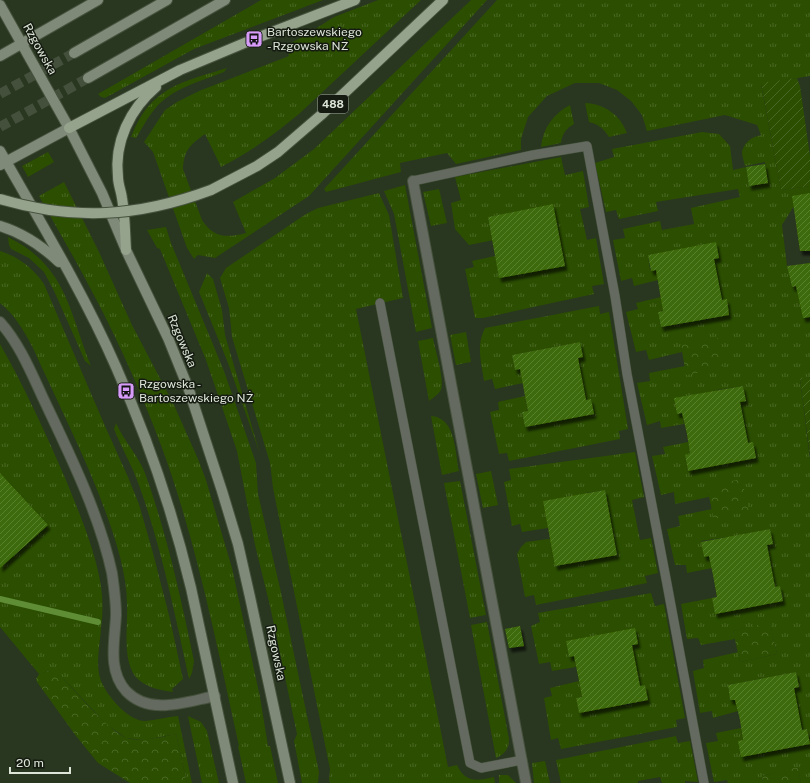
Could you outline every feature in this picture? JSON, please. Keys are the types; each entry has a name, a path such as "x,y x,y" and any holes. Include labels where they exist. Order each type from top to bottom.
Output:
{"main road":[{"path":"0,56 98,0"},
{"path":"74,53 167,0"},
{"path":"88,78 225,0"},
{"path":"3,164 180,70 246,42 355,0"},
{"name":"488","path":"0,199 21,205 50,210 100,214 128,212 159,206 185,200 211,190 257,166 282,148 321,115 443,0"},
{"name":"Rzgowska","path":"0,5 69,128 102,193 126,250 168,338 189,390 238,544 290,783"},
{"path":"126,250 122,198 118,176 120,142 125,128 136,108 166,78"},
{"path":"0,151 3,164 67,270 116,366 159,476 184,559 233,783"},
{"path":"0,226 19,233 41,246 67,270"}],"street":[{"path":"413,181 526,783"},
{"path":"0,322 9,332 37,386 98,525 112,572 115,595 114,667 119,680 126,690 135,698 144,704 154,706 168,705 214,696"}],"lane":[{"path":"413,181 526,157 587,146 615,298 627,374 704,783"},
{"path":"380,303 470,762 481,768 522,760"}],"green space":[{"path":"261,0 323,0 194,49 105,98 98,94"},
{"path":"378,0 421,0 299,114 252,149 221,167 205,134 195,141 186,152 183,169 202,220 211,230 226,236 246,233 233,202 275,178 314,149 471,0 487,0 309,196 215,258 198,255 194,259 187,248 153,152 144,142 165,110 199,91 289,56 285,46 334,17"},
{"path":"497,0 810,0 810,76 761,84 781,190 810,186 810,193 794,206 782,225 787,266 792,287 796,286 810,298 810,377 800,379 810,460 810,744 807,729 802,730 794,688 799,687 796,672 728,685 730,700 736,699 738,711 713,718 712,711 700,713 693,671 704,668 703,660 738,652 740,662 777,654 770,623 733,631 735,639 701,645 698,638 687,639 681,604 712,598 715,613 783,601 780,586 775,587 767,545 773,544 770,529 744,534 744,537 728,540 727,537 701,541 704,557 709,556 712,568 687,573 686,565 675,565 667,529 680,526 678,516 712,509 707,487 709,497 675,504 674,492 661,495 652,456 665,454 663,447 688,442 690,454 685,456 688,471 756,458 753,443 748,443 740,402 746,401 743,386 717,390 677,414 682,413 684,424 661,428 660,421 647,425 637,383 650,381 649,373 685,366 687,375 681,345 682,352 649,360 646,350 636,352 626,312 638,309 636,303 661,297 663,311 658,312 661,327 687,323 687,319 704,320 729,315 727,300 722,300 714,259 719,258 716,243 648,255 650,270 656,270 658,280 634,286 632,278 621,281 613,240 625,238 623,229 660,221 662,230 694,224 691,208 740,197 738,189 656,202 658,211 619,219 616,210 606,212 595,163 614,157 612,149 702,132 719,134 730,146 733,170 746,167 749,186 768,183 765,162 745,166 742,155 743,148 747,143 755,137 761,135 757,125 725,115 647,131 642,115 631,101 617,90 599,83 575,83 547,96 528,117 521,139 521,150 456,164 447,153 400,163 401,172 326,192 324,189"},
{"path":"227,68 224,72 186,86 169,96 151,113 136,138 131,137 139,120 148,107 169,89 182,83"},
{"path":"797,78 800,86 810,156 810,186 781,190 761,83"},
{"path":"585,103 605,108 611,112 620,121 627,133 609,137 600,127 589,122"},
{"path":"570,105 574,124 565,132 561,143 541,147 544,134 550,122 554,117"},
{"path":"48,152 54,162 28,177 22,166"},
{"path":"561,157 565,175 583,171 589,207 580,209 587,240 596,238 604,284 592,286 594,294 483,318 475,318 465,269 474,267 472,261 495,256 500,278 522,274 521,271 542,270 565,266 553,205 488,217 492,239 499,239 469,245 455,229 451,203 461,200 455,177"},
{"path":"64,182 99,252 132,325 174,405 206,480 232,568 260,697 268,746 270,746 278,783 246,783 214,633 196,558 186,521 162,448 114,335 82,273 39,196"},
{"path":"405,185 432,328 416,332 394,214 384,191"},
{"path":"439,189 447,223 431,226 423,192"},
{"path":"379,193 389,215 403,298 356,309 448,767 457,765 464,775 472,779 477,780 494,777 495,783 330,783 330,769 273,488 270,463 232,337 229,308 220,278 226,268 306,214 318,208"},
{"path":"166,227 171,243 224,371 256,463 258,494 280,588 319,772 318,783 302,783 294,741 297,734 270,606 255,545 237,451 206,360 160,249 157,248 147,230"},
{"path":"8,237 28,249 43,262 54,276 71,309 91,366 85,361 55,293 44,272 29,258 11,249"},
{"path":"0,251 13,256 25,264 44,284 139,504 170,619 183,679 172,689 173,692 161,690 144,684 132,671 129,663 126,638 127,599 125,581 112,530 81,451 33,348 23,329 15,318 0,303"},
{"path":"207,273 213,279 222,310 225,335 260,454 228,363 199,292"},
{"path":"599,306 600,314 609,312 628,429 619,431 620,439 509,461 507,453 499,454 490,412 499,410 498,402 525,396 528,411 522,412 525,427 594,414 591,399 586,400 578,358 583,357 580,342 512,355 515,370 520,369 523,383 495,389 492,379 484,381 480,347 482,334 485,328"},
{"path":"466,332 471,362 456,365 450,335"},
{"path":"433,338 441,372 442,385 440,392 429,401 418,341"},
{"path":"718,338 723,368 686,375 681,345"},
{"path":"0,344 27,394 51,446 77,506 91,545 102,596 102,618 98,664 100,678 103,685 120,708 139,720 145,721 178,716 192,783 187,783 176,734 144,740 126,738 106,724 62,677 48,671 39,674 0,627"},
{"path":"810,377 810,456 800,378"},
{"path":"431,416 439,418 445,422 450,429 455,446 459,471 442,475"},
{"path":"116,423 145,473 167,543 179,590 194,661 192,673 189,679 168,583 155,535 137,480 114,429"},
{"path":"635,452 644,497 632,500 640,540 651,538 658,573 645,576 647,583 536,605 534,595 525,597 517,554 526,542 555,538 556,566 617,555 605,490 586,493 587,498 562,498 543,501 554,527 522,532 520,524 512,526 504,482 511,480 509,469"},
{"path":"491,471 498,505 483,508 476,474"},
{"path":"742,479 749,511 714,519 707,486"},
{"path":"460,481 486,615 470,618 444,483"},
{"path":"651,593 655,606 664,604 685,718 676,720 677,727 561,749 558,738 551,740 544,698 552,696 550,688 579,681 582,697 576,698 579,713 605,708 605,705 621,702 622,706 648,700 645,685 640,686 632,645 566,641 569,657 574,656 576,667 552,671 550,662 539,664 531,626 540,622 538,613"},
{"path":"487,622 509,739 506,751 496,758 471,625"},
{"path":"770,622 777,654 740,662 733,631"},
{"path":"48,671 62,677 103,720 120,735 133,739 145,739 176,734 187,783 130,783 98,763 76,736 37,682 36,679 39,674"},
{"path":"188,716 201,722 207,731 219,783 202,783"},
{"path":"741,728 743,740 784,749 810,744 810,783 801,783 798,768 762,776 763,783 728,783 727,780 714,782 706,743 718,741 716,733"},
{"path":"676,736 678,743 690,741 698,782 685,781 685,783 662,783 660,777 638,781 638,783 561,783 556,760"},
{"path":"545,761 550,783 534,783 532,763"},
{"path":"798,767 801,783 763,783 762,776"},
{"path":"499,775 508,775 516,783 499,783"}],"building":[{"path":"765,164 768,183 749,186 746,167"},
{"path":"810,193 810,251 800,251 792,196"},
{"path":"553,204 565,266 499,278 488,217"},
{"path":"716,242 719,258 714,259 722,300 727,299 729,315 661,327 658,312 663,311 656,270 651,271 648,255"},
{"path":"810,263 810,317 803,318 796,286 792,287 787,266"},
{"path":"580,342 583,357 578,358 586,400 591,399 594,414 525,427 522,412 528,411 520,369 515,370 512,355"},
{"path":"743,386 746,401 740,402 748,443 753,442 756,458 688,471 685,455 690,454 687,434 682,413 677,414 674,398"},
{"path":"0,473 48,525 0,568"},
{"path":"605,490 617,555 555,566 543,501"},
{"path":"770,529 773,544 767,545 775,587 780,586 783,601 715,614 712,598 717,597 713,575 709,556 704,557 701,542"},
{"path":"520,626 524,646 509,648 505,629"},
{"path":"635,628 638,644 632,645 640,686 645,685 648,700 579,713 576,698 582,697 574,656 569,657 566,641"},
{"path":"796,672 799,687 794,688 802,730 807,729 810,744 741,757 738,741 743,740 740,720 735,700 730,700 728,685"}],"waterway":[{"path":"0,599 98,622"}],"tunnel":[{"path":"0,94 74,53"},
{"path":"0,127 88,78"}],"place":[{"name":"Bartoszewskiego - Rzgowska NŻ","path":"254,39"},
{"name":"Rzgowska - Bartoszewskiego NŻ","path":"126,391"}]}
